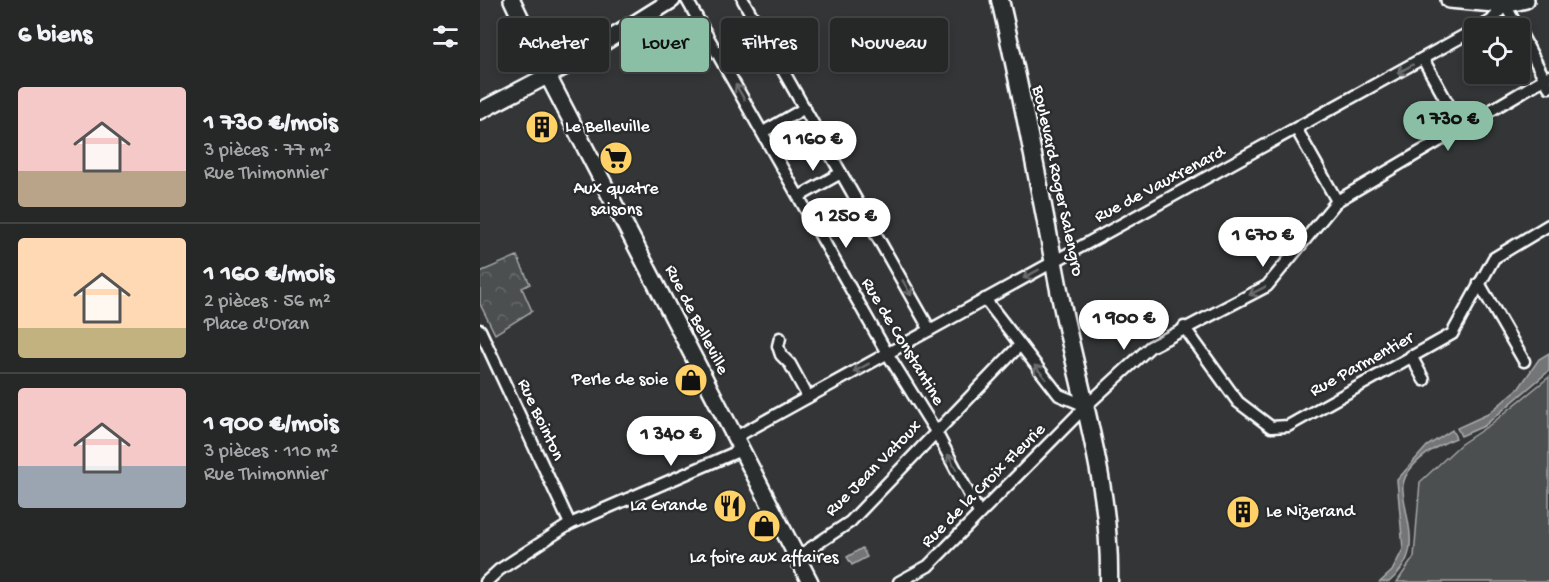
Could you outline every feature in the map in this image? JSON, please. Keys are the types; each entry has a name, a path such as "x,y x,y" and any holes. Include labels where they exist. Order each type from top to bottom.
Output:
{"main road":[{"name":"Rue de Belleville","path":"512,0 548,76 810,582"},
{"path":"480,111 548,76 672,0"},
{"path":"1449,0 1505,5 1526,0"},
{"name":"Boulevard Roger Salengro","path":"1002,5 1054,261 1098,460 1110,545 1109,582"}],"street":[{"name":"Rue de Constantine","path":"687,0 887,353 935,430 979,513"},
{"path":"743,0 930,330"},
{"path":"1505,5 1512,18"},
{"name":"Rue de Vauxrenard","path":"1494,18 1505,5"},
{"name":"Rue de Vauxrenard","path":"486,582 499,570 570,524 653,487 665,485 738,444 808,397 1297,130 1464,36"},
{"path":"1530,49 1548,81"},
{"path":"1423,59 1461,127"},
{"name":"Rue de la Croix Fleurie","path":"899,582 928,566 1086,405 1150,347 1184,327 1267,286 1337,201 1461,127 1548,81"},
{"path":"763,132 805,108"},
{"path":"1297,130 1337,201"},
{"path":"800,196 841,173"},
{"name":"Rue Parmentier","path":"1184,327 1238,402 1271,427 1288,426 1452,334 1494,258 1549,225"},
{"path":"1479,283 1524,361"},
{"path":"985,299 1059,395 1086,405"},
{"name":"Rue Bointon","path":"480,330 570,524"},
{"path":"780,338 778,346 781,355 790,364 808,397"},
{"name":"Rue Jean Vatoux","path":"797,557 850,522 935,430 1019,346"},
{"path":"1412,356 1424,380"}],"green space":[{"path":"517,256 530,284 522,288 532,311 495,334 480,304 480,272"},
{"path":"1549,377 1549,582 1397,582 1414,557 1420,482 1461,444 1491,424"}],"shaded area":[{"path":"1549,353 1549,371 1484,426 1461,436 1457,428 1488,414 1519,388 1539,359"},
{"path":"1452,430 1456,438 1421,458 1407,474 1403,491 1409,528 1409,550 1400,571 1389,582 1380,582 1392,571 1403,549 1397,480 1427,446"},
{"path":"862,548 867,557 852,565 847,557"}],"place":[{"name":"Le Belleville","path":"542,127"},
{"name":"Aux quatre saisons","path":"616,158"},
{"name":"Perle de soie","path":"691,380"},
{"name":"La Grande","path":"730,506"},
{"name":"Le Nizerand","path":"1243,512"},
{"name":"La foire aux affaires","path":"764,526"}]}
